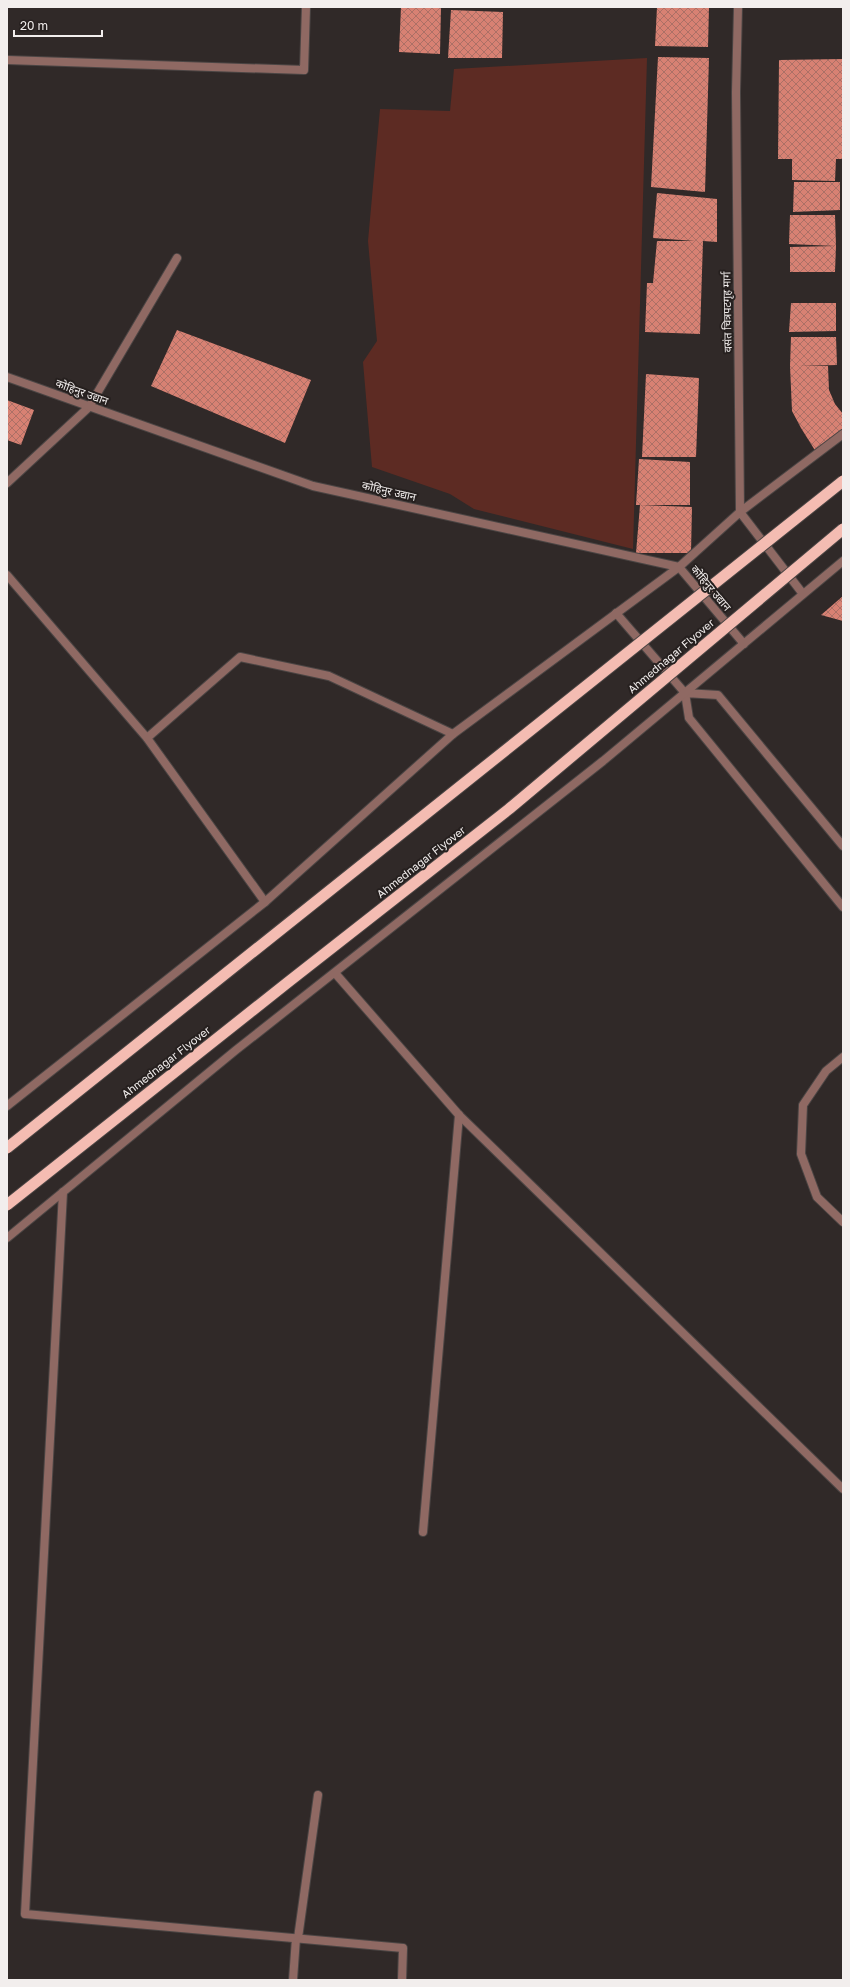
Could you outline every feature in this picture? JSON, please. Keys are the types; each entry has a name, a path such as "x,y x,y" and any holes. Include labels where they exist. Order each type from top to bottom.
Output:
{"highway":[{"path":"7,1148 843,480"},
{"name":"Ahmednagar Flyover","path":"7,1205 509,809 843,529"}],"street":[{"path":"7,60 304,70 306,7"},
{"name":"वसंत चित्रपटगृह मार्ग","path":"738,7 736,92 740,512"},
{"path":"7,483 89,406 177,258"},
{"name":"कोहिनुर उद्यान","path":"7,377 313,486 679,567 744,644"},
{"path":"7,1106 266,902 452,734 679,567 740,512 843,434"},
{"path":"740,512 803,594"},
{"path":"7,1238 236,1050 603,761 843,561"},
{"path":"7,575 147,738 266,902"},
{"path":"616,613 685,693 689,718 843,907"},
{"path":"147,738 240,658 329,676 452,734"},
{"path":"685,693 718,695 843,846"},
{"path":"335,973 460,1115 843,1489"},
{"path":"843,1057 826,1071 803,1105 801,1154 817,1197 843,1222"},
{"path":"423,1532 460,1115"},
{"path":"63,1192 25,1914 403,1948 402,1980"},
{"path":"293,1980 296,1938 298,1938 318,1794"}],"shaded area":[{"path":"647,58 633,549 474,509 450,494 372,467 363,362 377,341 368,241 380,109 450,111 454,69"}],"building":[{"path":"401,7 441,7 440,54 399,52"},
{"path":"657,7 709,7 708,47 655,46"},
{"path":"451,10 503,12 502,58 448,58"},
{"path":"658,57 709,58 705,192 651,187"},
{"path":"843,59 843,159 836,159 835,181 792,180 792,159 778,159 779,60"},
{"path":"794,182 840,182 840,210 793,212"},
{"path":"657,193 717,199 717,242 703,241 700,334 645,332 647,283 653,283 657,241 695,241 653,238"},
{"path":"790,215 835,215 836,246 789,244"},
{"path":"836,246 835,272 790,272 790,247"},
{"path":"791,303 836,303 836,331 789,332"},
{"path":"177,330 311,380 285,443 151,386"},
{"path":"791,337 836,337 837,365 799,366 828,366 829,390 835,404 843,414 843,428 816,452 792,411 790,366"},
{"path":"646,374 699,378 696,457 642,457"},
{"path":"7,400 34,410 21,445 7,440"},
{"path":"639,459 690,462 690,505 636,505"},
{"path":"640,505 692,507 691,553 636,553"},
{"path":"843,596 843,621 821,615"}]}
